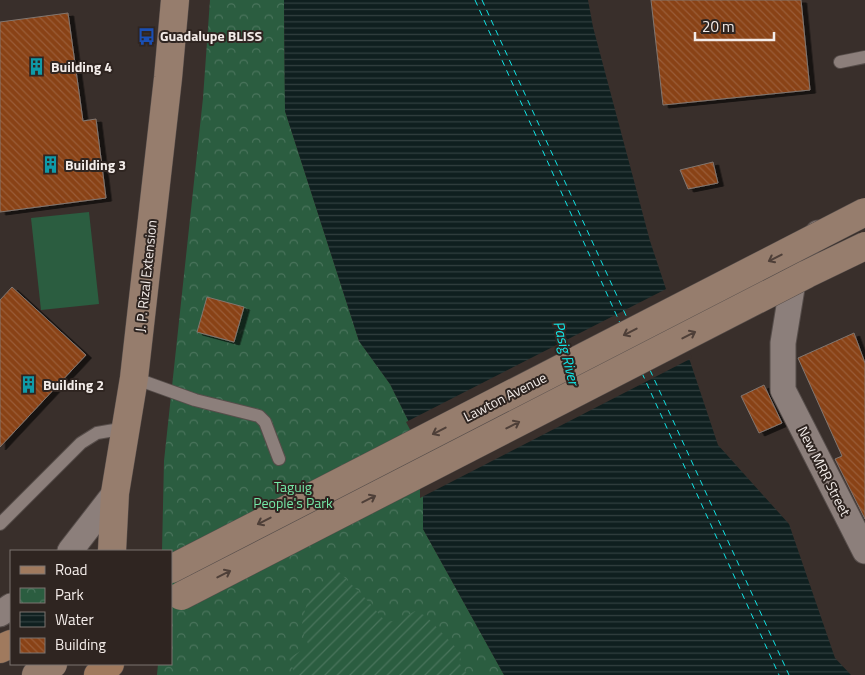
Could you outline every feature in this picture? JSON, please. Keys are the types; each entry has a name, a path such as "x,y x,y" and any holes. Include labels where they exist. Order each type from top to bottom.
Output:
{"main road":[{"name":"J. P. Rizal Extension","path":"112,550 115,493 134,378 175,0"},
{"name":"Lawton Avenue","path":"172,568 864,212"},
{"name":"Lawton Avenue","path":"175,601 865,246"},
{"path":"19,675 34,665"},
{"path":"36,675 51,665"},
{"path":"53,675 68,665"},
{"path":"98,675 109,665"}],"street":[{"path":"792,288 801,257 815,236 824,228 864,212"},
{"path":"792,288 865,251"},
{"name":"New MRR Street","path":"792,288 783,343 783,390 865,551"},
{"path":"71,550 115,493"}],"lane":[{"path":"840,62 865,57"},
{"path":"134,378 194,400 260,416 265,422 279,459"},
{"path":"0,524 81,443 97,433 126,428"}],"green space":[{"name":"Taguig People's Park","path":"210,0 284,0 285,111 359,341 390,384 416,436 423,485 423,529 504,675 157,675 158,665 172,665 172,550 162,550 164,461 203,98"},
{"path":"89,212 99,304 41,310 31,218"},
{"path":"337,570 386,622 399,620 415,611 426,616 461,653 459,663 468,675 295,675 289,658 309,646 301,628 308,598"}],"water":[{"name":"Pasig River","path":"284,0 588,0 593,27 650,241 718,445 789,524 835,658 851,675 504,675 423,529 423,485 416,436 390,384 359,341 285,111"}],"pier":[{"path":"668,288 692,358 420,498 414,437 406,422"}],"building":[{"path":"651,0 801,0 810,90 663,105"},
{"path":"68,13 83,121 96,119 106,198 0,212 0,22"},
{"path":"713,162 718,183 688,189 680,170"},
{"name":"Building 2","path":"12,287 86,355 0,447 0,300"},
{"path":"207,297 244,307 234,342 197,332"},
{"path":"854,333 865,363 865,519 835,459 842,456 798,358"},
{"path":"764,385 782,423 759,433 741,396"}],"ferry route":[{"path":"475,0 620,323"},
{"path":"482,0 628,320"},
{"path":"650,370 789,675"},
{"path":"642,373 779,675"}],"place":[{"name":"Guadalupe BLISS","path":"146,36"},
{"name":"Building 4","path":"37,67"},
{"name":"Building 3","path":"51,165"},
{"name":"Building 2","path":"29,385"}]}
